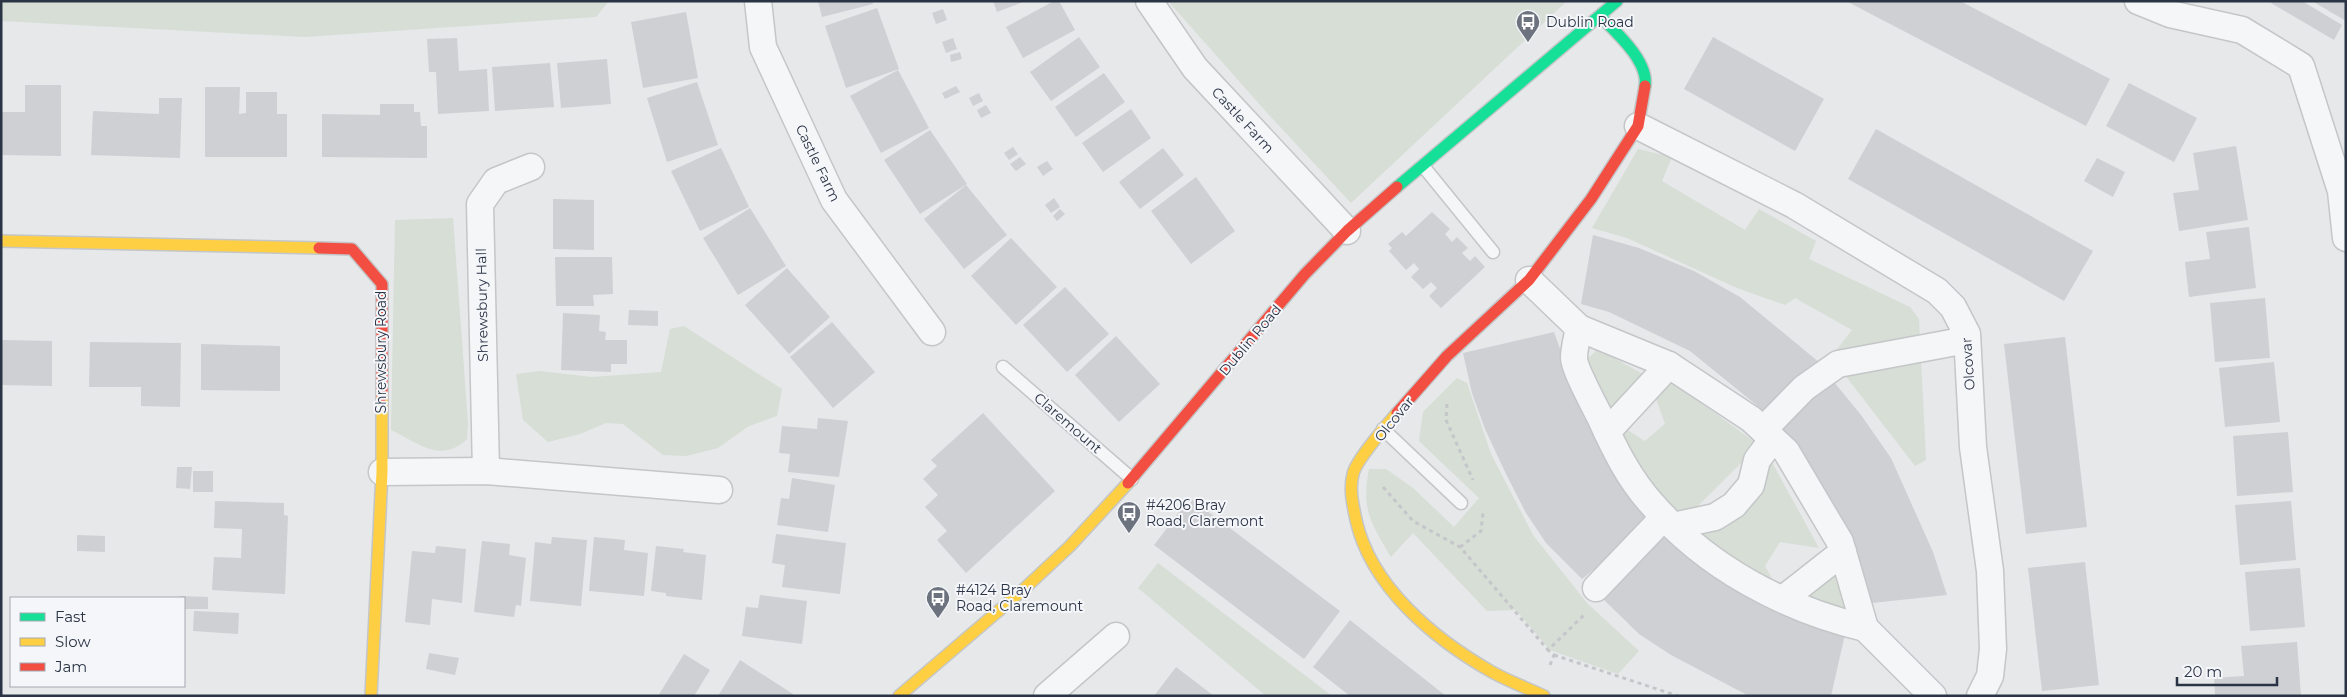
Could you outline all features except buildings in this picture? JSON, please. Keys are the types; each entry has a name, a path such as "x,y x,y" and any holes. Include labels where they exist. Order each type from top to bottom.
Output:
{"street":[{"name":"Castle Farm","path":"758,1 764,47 834,200 932,332"},
{"name":"Castle Farm","path":"1149,1 1195,68 1347,231"},
{"name":"Dublin Road","path":"899,696 1024,589 1070,546 1132,479 1299,282 1347,231 1480,115 1511,92 1601,17 1617,1"},
{"path":"2138,1 2174,8 2242,30 2300,66 2341,191 2346,238"},
{"name":"Olcovar","path":"1542,695 1492,672 1426,627 1381,576 1360,537 1351,498 1353,473 1383,429 1447,356 1529,280 1591,200 1638,126 1646,78 1629,46 1601,17"},
{"name":"Olcovar","path":"1638,126 1794,205 1937,291 1953,306 1967,334 1973,447 1990,572 1993,649 1990,676 1980,696"},
{"name":"Shrewsbury Hall","path":"486,471 480,204 496,181 531,168"},
{"name":"Shrewsbury Road","path":"1,241 352,249 382,284 382,472 371,696"},
{"path":"1529,280 1579,328 1670,365 1751,419 1786,451 1840,542 1865,628 1933,696"},
{"path":"1579,328 1574,360 1614,450 1651,503 1668,522 1688,541 1734,574 1828,619 1865,628"},
{"path":"1596,588 1668,522 1715,517 1734,505 1751,485 1757,460 1768,434 1804,388 1838,364 1967,340"},
{"path":"1606,432 1670,365"},
{"path":"382,472 486,471 719,490"},
{"path":"1783,599 1843,552"},
{"path":"1047,696 1116,636"}],"lane":[{"path":"1423,166 1493,252"},
{"name":"Claremount","path":"1003,367 1132,479"},
{"path":"1383,429 1461,503"}],"path":[{"path":"1447,399 1446,420 1476,487"},
{"path":"1361,461 1413,521 1460,547 1554,655 1678,696"},
{"path":"1460,547 1481,531 1483,512"},
{"path":"1548,650 1599,601 1596,588"},
{"path":"1542,695 1554,655"}],"shaded area":[{"path":"1,1 609,1 596,17 305,37 1,21"},
{"path":"1168,1 1567,1 1351,203 1269,115"},
{"path":"1638,149 1672,157 1662,181 1745,230 1759,209 1816,241 1809,259 1910,307 1919,319 1926,460 1915,466 1831,357 1852,330 1795,298 1785,305 1737,288 1627,238 1592,228"},
{"path":"453,218 468,423 467,439 448,450 439,451 429,449 391,430 395,220"},
{"path":"684,326 782,389 777,416 749,426 718,448 686,456 663,455 623,424 606,423 580,434 548,442 523,420 516,374 540,371 592,377 661,372 670,329"},
{"path":"1598,349 1648,377 1608,415 1580,366"},
{"path":"1457,378 1467,383 1491,454 1533,535 1587,603 1639,651 1618,674 1550,650 1516,610 1487,611 1413,533 1391,557 1378,535 1367,506 1366,495 1369,469 1386,469 1413,488 1454,527 1479,498 1419,441 1423,412"},
{"path":"1669,380 1759,445 1686,518 1673,520 1613,434 1621,426 1645,441 1665,424 1655,396"},
{"path":"1769,457 1819,548 1780,542 1765,566 1780,593 1691,534"},
{"path":"1158,563 1332,696 1266,696 1138,588"},
{"path":"1830,567 1854,612 1795,600"}],"traffic: fast":[{"path":"1397,187 1617,1"},
{"path":"1601,17 1637,58 1645,77 1645,86"}],"traffic: slow":[{"path":"1,241 319,248"},
{"path":"371,696 382,472 382,396"},
{"path":"1397,413 1360,460 1355,468 1351,486 1356,520 1364,544 1375,567 1390,589 1408,609 1448,644 1492,672 1544,696"},
{"path":"899,696 1024,589 1070,546 1128,483"}],"traffic: jam":[{"path":"1397,413 1447,356 1529,280 1591,199 1638,126 1645,86"},
{"path":"1128,483 1305,274 1347,231 1397,187"},
{"path":"319,248 352,249 382,284 382,396"}],"place":[{"name":"Dublin Road","path":"1528,43"},
{"name":"#4206 Bray Road, Claremont","path":"1129,534"},
{"name":"#4124 Bray Road, Claremount","path":"938,619"}]}
